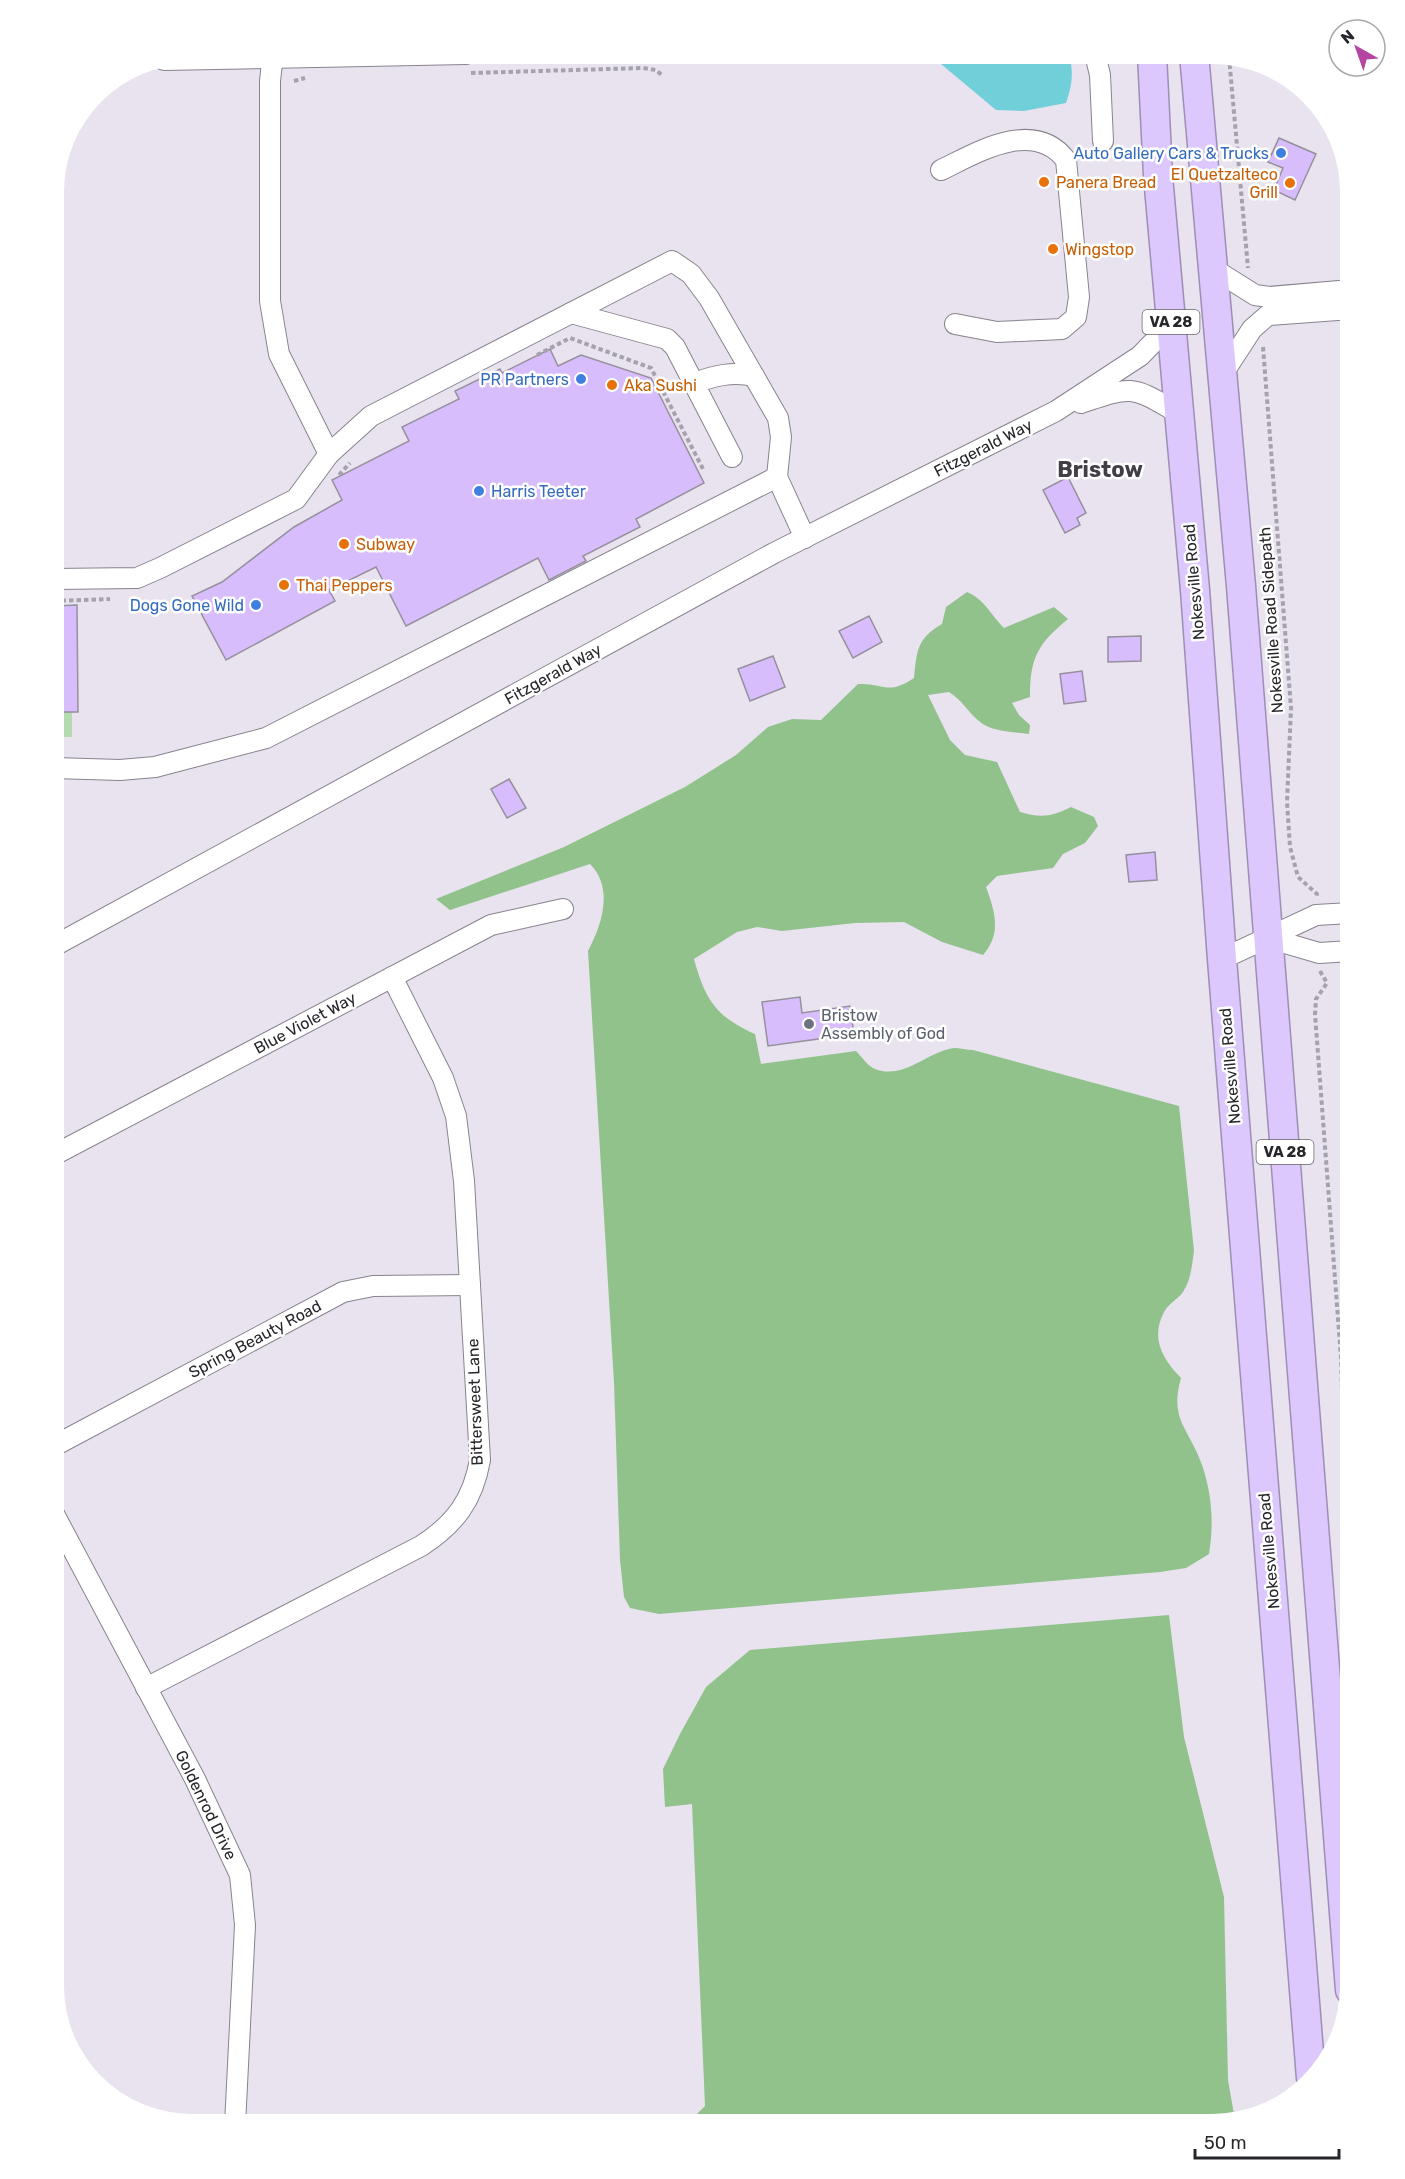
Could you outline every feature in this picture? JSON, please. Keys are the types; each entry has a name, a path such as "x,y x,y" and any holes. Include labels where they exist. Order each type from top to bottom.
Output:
{"highway":[{"name":"Nokesville Road","path":"1153,65 1158,176 1180,414 1221,959 1310,2069"},
{"name":"VA 28","path":"1195,65 1212,268 1224,372 1340,1862"}],"street":[{"path":"271,64 270,301 274,337 286,372 329,454"},
{"path":"1098,65 1103,141"},
{"path":"941,170 997,143 1031,140 1046,142 1058,149 1066,160 1079,297 1076,317 1062,329 997,332 955,324"},
{"path":"65,579 136,578 296,499 329,454 371,416 672,261 691,274 703,290 778,418 781,437 777,477 804,538"},
{"path":"1212,268 1255,295 1269,297 1340,291"},
{"path":"1224,372 1252,329 1268,315 1340,310"},
{"path":"571,313 667,339 675,347 732,457"},
{"name":"Fitzgerald Way","path":"65,940 804,538 1056,411 1140,356 1172,323"},
{"path":"694,383 722,374 740,373 754,376"},
{"name":"Fitzgerald Way","path":"1056,411 1118,390 1134,389 1180,414"},
{"path":"65,768 120,770 155,767 266,738 777,477"},
{"name":"Blue Violet Way","path":"64,1149 491,925 531,914 563,909"},
{"path":"1221,959 1316,915 1340,914"},
{"path":"1268,938 1319,953 1340,952"},
{"name":"Bittersweet Lane","path":"146,1688 421,1546 441,1533 460,1512 475,1486 480,1460 464,1181 456,1116 443,1078 392,977"},
{"name":"Spring Beauty Road","path":"64,1441 343,1292 373,1286 470,1285"},
{"name":"Goldenrod Drive","path":"64,1533 195,1779 240,1875 245,1925 236,2114"}],"path":[{"path":"479,64 643,68 656,70 663,76"},
{"path":"1230,66 1244,239 1247,266 1252,273"},
{"path":"294,81 316,77"},
{"path":"531,357 570,338 651,368 704,469"},
{"name":"Nokesville Road Sidepath","path":"1264,340 1291,708 1289,836 1297,874 1307,888 1317,894 1315,904"},
{"path":"333,483 353,460"},
{"path":"65,600 118,598"},
{"path":"1320,972 1327,983 1316,999 1315,1014 1340,1345"}],"green space":[{"path":"967,592 983,603 1004,628 1054,607 1068,619 1049,636 1038,652 1032,671 1030,697 1012,703 1019,715 1030,725 1029,734 1003,731 984,725 949,692 928,695 950,740 965,755 997,762 1020,812 1046,816 1071,807 1094,817 1098,826 1085,843 1063,854 1053,868 997,876 986,887 994,914 995,930 993,939 983,955 942,942 904,922 855,923 782,931 757,927 737,932 694,959 703,985 714,1005 731,1021 755,1034 761,1064 856,1051 873,1068 894,1071 905,1069 944,1050 959,1048 1179,1106 1194,1251 1188,1282 1183,1292 1164,1312 1158,1331 1158,1340 1164,1356 1181,1378 1177,1404 1179,1414 1197,1452 1208,1487 1212,1520 1209,1554 1186,1568 1160,1572 659,1614 630,1608 624,1597 620,1560 614,1383 588,951 601,918 604,895 602,884 590,864 450,910 436,899 564,847 685,787 736,755 768,727 792,719 821,720 858,684 892,688 914,678 919,647 927,635 942,624 946,607"},
{"path":"65,712 72,712 72,737 65,737"},
{"path":"1169,1615 1184,1737 1224,1897 1228,2080 1234,2112 697,2114 705,2106 692,1804 665,1807 663,1769 706,1687 750,1650"}],"water":[{"path":"942,65 1071,65 1072,79 1066,103 1024,111 996,110"}],"building":[{"path":"1279,138 1316,154 1295,200 1274,190 1283,168 1268,162"},
{"name":"Harris Teeter","path":"550,349 558,366 581,355 651,378 704,483 636,519 640,527 583,556 586,561 549,580 538,558 406,626 376,567 329,590 335,601 226,660 192,596 222,582 294,527 342,500 332,480 409,441 402,427 459,399 455,391 500,369 502,373"},
{"path":"1068,477 1086,513 1077,518 1080,525 1065,533 1043,490"},
{"path":"77,605 78,712 65,712 65,606"},
{"path":"869,616 882,642 853,658 839,631"},
{"path":"1141,636 1141,661 1108,662 1108,637"},
{"path":"773,656 785,687 750,701 738,669"},
{"path":"1082,671 1086,701 1064,704 1060,674"},
{"path":"509,779 526,808 507,818 491,789"},
{"path":"1155,852 1157,880 1129,882 1126,855"},
{"name":"Bristow Assembly of God","path":"800,997 802,1013 850,1006 854,1034 768,1046 762,1002"}],"place":[{"name":"Auto Gallery Cars & Trucks","path":"1281,153"},
{"name":"Panera Bread","path":"1044,182"},
{"name":"El Quetzalteco Grill","path":"1290,183"},
{"name":"Wingstop","path":"1053,249"},
{"name":"PR Partners","path":"581,379"},
{"name":"Aka Sushi","path":"612,385"},
{"name":"Harris Teeter","path":"479,491"},
{"name":"Subway","path":"344,544"},
{"name":"Thai Peppers","path":"284,585"},
{"name":"Dogs Gone Wild","path":"256,605"},
{"name":"Bristow Assembly of God","path":"809,1024"}],"district":[{"name":"Bristow","path":"1100,469"}]}
